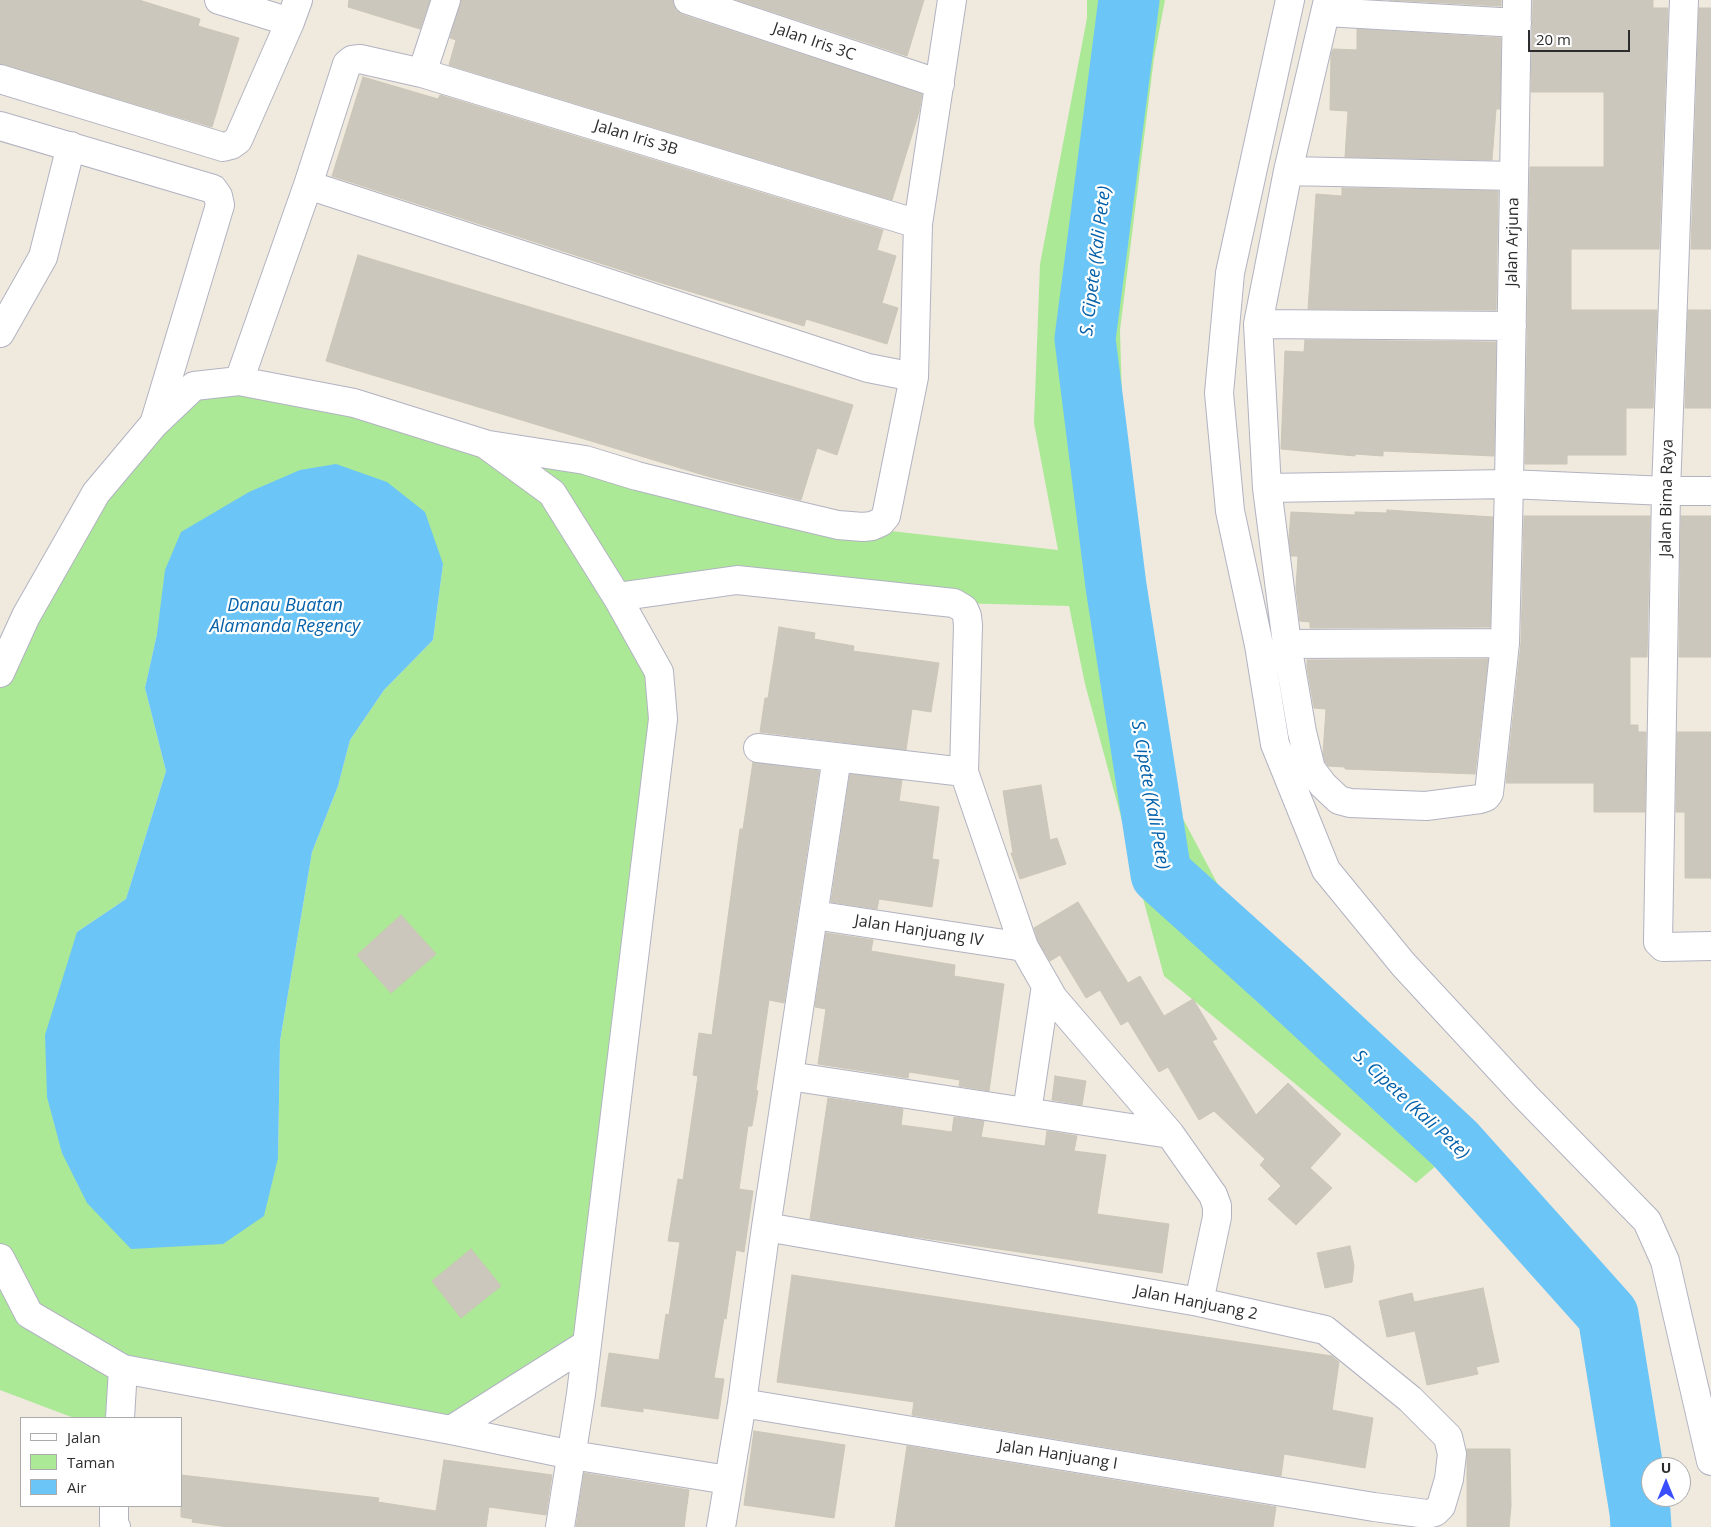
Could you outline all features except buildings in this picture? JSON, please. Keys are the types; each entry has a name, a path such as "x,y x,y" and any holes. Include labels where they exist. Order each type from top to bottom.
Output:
{"street":[{"path":"0,79 223,147 231,145 238,140 294,11 219,0"},
{"path":"422,73 446,0"},
{"name":"Jalan Iris 3C","path":"688,0 940,84"},
{"path":"0,673 26,616 96,493 154,424 194,386 239,381 354,404 485,444 585,460 636,476 838,525 862,527 872,526 881,522 886,516 914,377 918,224 952,0"},
{"path":"1290,0 1230,273 1219,393 1230,511 1259,645 1275,744 1326,870 1403,964 1526,1097 1647,1222 1665,1261 1711,1461"},
{"name":"Jalan Bima Raya","path":"1684,0 1666,491 1658,942 1664,947 1711,946"},
{"path":"1505,644 1287,644 1267,488 1258,324 1288,171 1327,6 1517,12"},
{"name":"Jalan Arjuna","path":"1287,644 1310,769 1339,800 1350,803 1426,806 1486,797 1489,793 1505,644 1517,12"},
{"name":"Jalan Iris 3B","path":"308,185 347,64 352,60 360,59 422,73 918,224"},
{"path":"0,126 213,189 220,205 154,424"},
{"path":"0,333 43,257 71,146"},
{"path":"1288,171 1514,176"},
{"path":"239,381 308,185 858,365 914,377"},
{"path":"1258,324 1512,326"},
{"path":"485,444 552,493 617,597 659,672 663,719 587,1344 560,1527"},
{"path":"1267,488 1509,484 1666,491 1711,491"},
{"path":"617,597 737,580 954,603 964,609 968,625 964,772 1024,947 1053,998 1170,1134 1213,1195 1217,1206 1217,1217 1199,1302"},
{"path":"758,748 964,772"},
{"path":"721,1527 742,1403 766,1227 838,757"},
{"name":"Jalan Hanjuang IV","path":"814,915 1024,947"},
{"path":"1027,1112 1046,985"},
{"path":"789,1076 1170,1134"},
{"name":"Jalan Hanjuang 2","path":"766,1227 1199,1302 1325,1330 1410,1399 1448,1437 1452,1454 1449,1478 1441,1506 1435,1512 1427,1514 1374,1507"},
{"path":"0,1258 28,1314 123,1369 452,1430 730,1474"},
{"path":"452,1430 587,1344"},
{"path":"120,1417 123,1369"},
{"name":"Jalan Hanjuang I","path":"742,1403 1374,1507"},
{"path":"114,1507 114,1524 116,1527"}],"green space":[{"path":"1087,0 1165,0 1154,58 1120,330 1125,501 1151,690 1180,813 1225,898 1480,1128 1416,1183 1164,976 1085,684 1069,606 954,603 737,580 618,597 659,672 587,1344 451,1430 123,1369 120,1417 71,1417 0,1390 0,673 96,493 194,386 239,381 838,525 1058,550 1034,423 1040,264 1087,18","holes":["443,564 433,640 384,690 350,740 338,786 312,852 280,1041 278,1158 77,932 126,899 166,771 145,688 157,634"]}],"water":[{"name":"Danau Buatan Alamanda Regency","path":"336,464 387,482 425,512 443,564 433,640 384,690 350,740 338,786 312,852 280,1041 278,1158 264,1216 223,1244 131,1249 87,1203 62,1153 47,1097 45,1035 77,932 126,899 166,771 145,688 157,634 165,570 181,532 249,492 300,470"}],"waterway":[{"name":"S. Cipete (Kali Pete)","path":"1129,0 1085,339 1116,586 1161,874 1282,983 1455,1144 1608,1315 1641,1527"}]}
